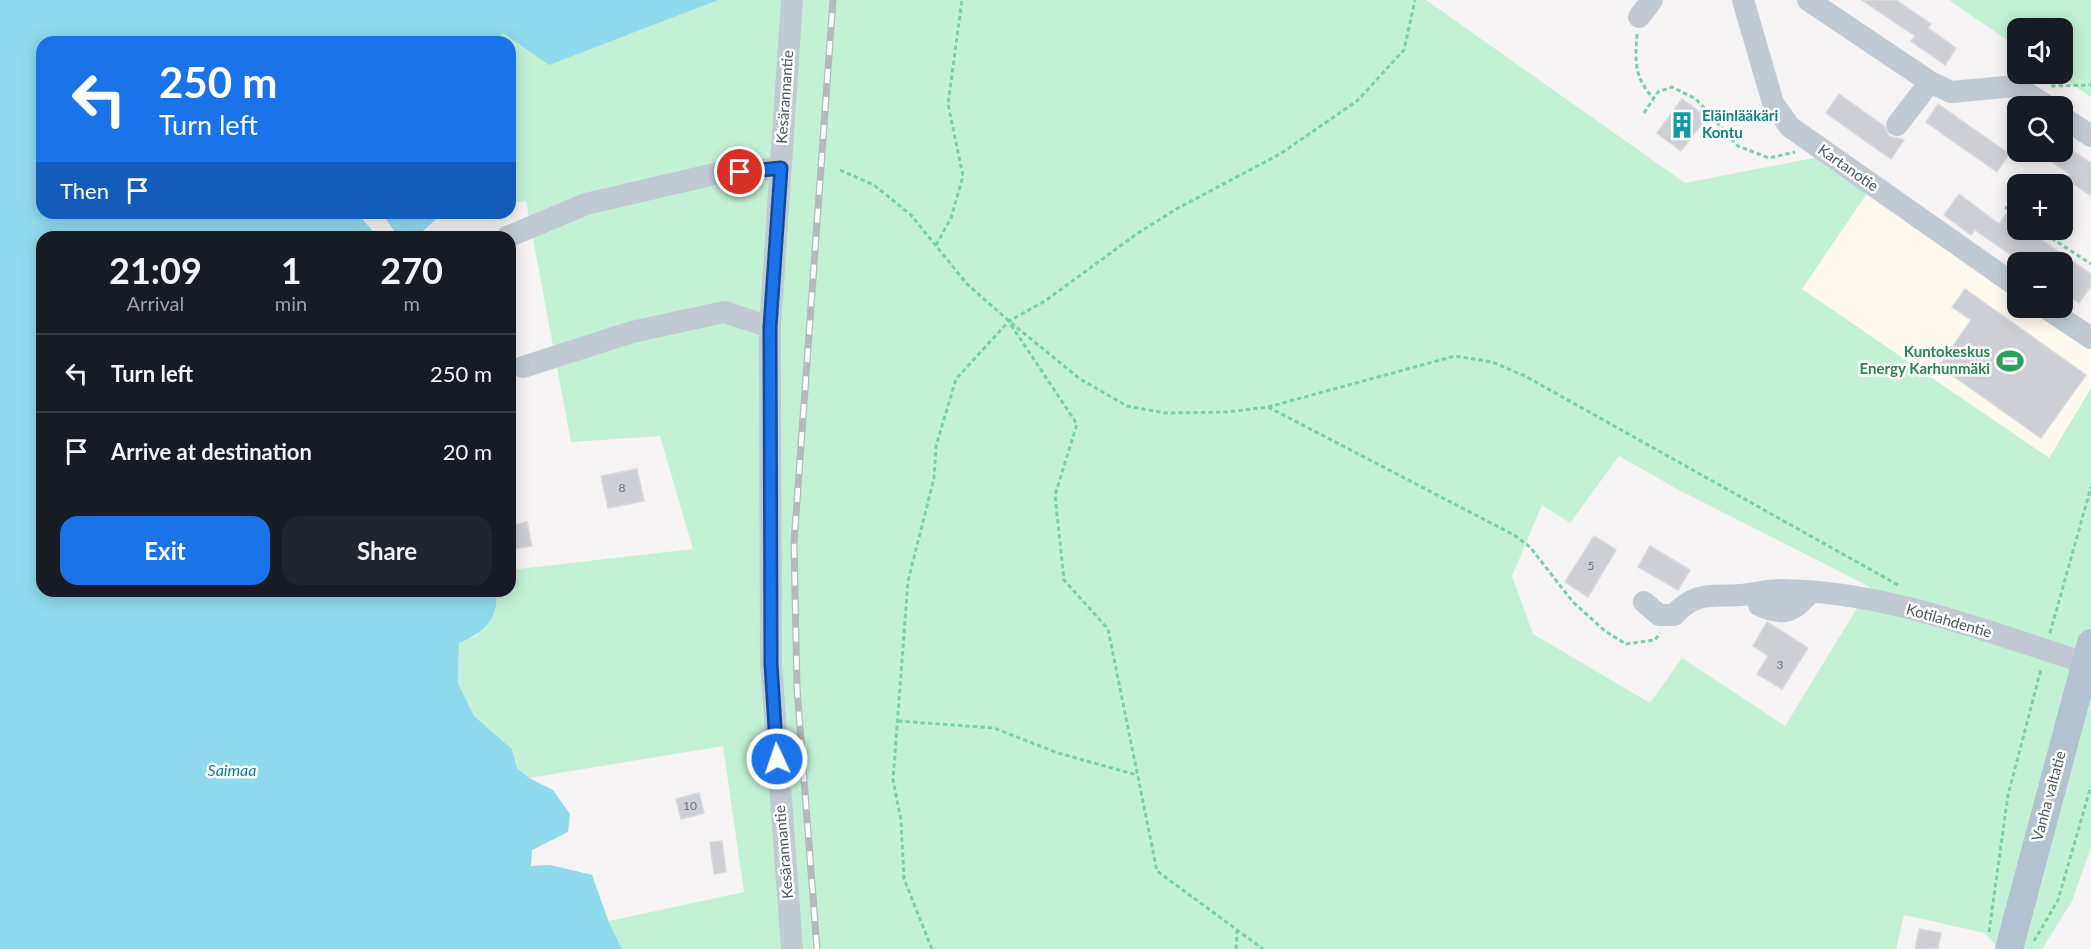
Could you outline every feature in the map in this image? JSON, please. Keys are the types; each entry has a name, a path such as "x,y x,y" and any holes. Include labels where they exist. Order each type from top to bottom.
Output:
{"main road":[{"name":"Vanha valtatie","path":"1999,943 2088,653"}],"street":[{"name":"Kesärannantie","path":"792,0 770,327 771,664 792,949"},
{"name":"Kartanotie","path":"1743,0 1773,103 1790,126 2007,279"},
{"path":"1808,0 1930,82 1951,92 2016,86 2048,96"},
{"path":"1897,125 1930,82"},
{"path":"2073,124 2091,136"},
{"path":"516,233 586,204 719,173 781,168"},
{"path":"523,367 632,332 724,312 770,327"},
{"path":"2066,318 2088,329"},
{"name":"Kotilahdentie","path":"1674,615 1686,602 1696,599 1780,590 1856,596 1913,610 2046,651 2088,653"},
{"path":"1644,602 1659,615 1674,615"}],"path":[{"path":"936,245 951,218 963,177 948,104 962,0"},
{"path":"932,949 904,879 901,820 892,780 908,581 934,478 936,446 956,379 1009,321 1045,301 1138,233 1178,208 1281,154 1357,101 1404,50 1415,0"},
{"path":"1645,9 1636,56 1640,84 1654,99"},
{"path":"2048,96 2091,85"},
{"path":"1644,113 1658,92 1672,87 1696,99 1738,146 1769,158 1820,149"},
{"path":"840,170 874,185 911,215 967,284 1080,379 1127,406 1165,413 1227,412 1268,407 1455,356 1492,362 1525,376 1899,586"},
{"path":"2054,240 2091,264"},
{"path":"1009,321 1077,424 1055,495 1064,580 1108,629 1157,871 1263,949"},
{"path":"1268,407 1514,535 1542,559 1574,602 1605,631 1626,644 1655,640 1674,615"},
{"path":"1999,943 2008,795 2091,488"},
{"path":"897,720 994,728 1058,753 1137,775"},
{"path":"2029,949 2058,900 2089,802 2091,786"},
{"path":"1236,949 1237,932"}],"shaded area":[{"path":"1868,192 2007,289 2007,318 2049,318 2091,347 2091,388 2050,458 1802,289"}],"green space":[{"path":"328,0 1426,0 1685,183 1819,157 1868,192 1802,289 2049,458 2091,388 2091,847 2072,901 2042,949 1999,949 1985,933 1904,915 1896,949 453,949 550,865 592,875 609,921 744,892 723,746 529,778 517,768 512,749 474,716 458,683 459,642 477,636 493,597 516,597 516,569 693,549 660,436 571,442 526,201 516,202 516,36 315,36","holes":["1619,456 1679,490 1870,587 1785,726 1682,658 1650,703 1533,634 1512,576 1542,505 1570,523"]},
{"path":"1949,0 2091,0 2091,97 2071,84 2073,18 2007,18 2007,40"}],"water":[{"name":"Saimaa","path":"0,0 718,0 549,65 516,42 516,36 507,36 503,33 500,36 36,36 36,219 363,219 373,231 36,231 36,597 496,597 495,609 488,624 475,635 459,643 458,683 474,716 512,749 517,768 529,778 553,790 570,814 568,832 532,850 531,866 550,865 592,875 608,921 622,949 0,949"},
{"path":"386,219 436,219 423,231 394,231"}],"building":[{"path":"1862,0 1896,0 1931,24 1928,28 1956,48 1945,65 1911,41 1915,36"},
{"path":"1839,94 1884,126 1889,136 1904,140 1891,159 1826,113"},
{"name":"Eläinlääkäri Kontu","path":"1682,99 1707,117 1681,151 1657,133"},
{"path":"1938,104 2007,153 2007,157 1997,172 1926,122"},
{"path":"2073,151 2091,163 2091,196 2073,183 2073,174 2052,162 2073,162"},
{"path":"1959,194 1999,224 2007,215 2007,240 2042,240 2059,252 2007,252 1975,230 1971,235 1944,215"},
{"path":"2073,262 2091,274 2091,286 2079,303 2073,299"},
{"path":"1965,289 2086,375 2041,438 1939,366 1971,320 1952,307"},
{"path":"637,469 644,501 608,508 601,476"},
{"path":"527,522 532,546 516,549 516,525"},
{"path":"1594,536 1616,550 1588,597 1565,582"},
{"path":"1650,546 1690,570 1678,590 1638,567"},
{"path":"1767,622 1808,648 1782,689 1757,674 1768,656 1753,646"},
{"path":"699,793 704,813 681,819 676,799"},
{"path":"722,841 726,872 714,874 710,842"},
{"path":"1919,929 1941,933 1938,948 1915,949"}],"railway":[{"path":"817,949 797,688 794,543 833,0"}],"place":[{"name":"Eläinlääkäri Kontu","path":"1682,125"},
{"name":"Kuntokeskus Energy Karhunmäki","path":"2010,361"}],"route":[{"path":"740,172 781,168 770,327 771,664 777,759"}]}
